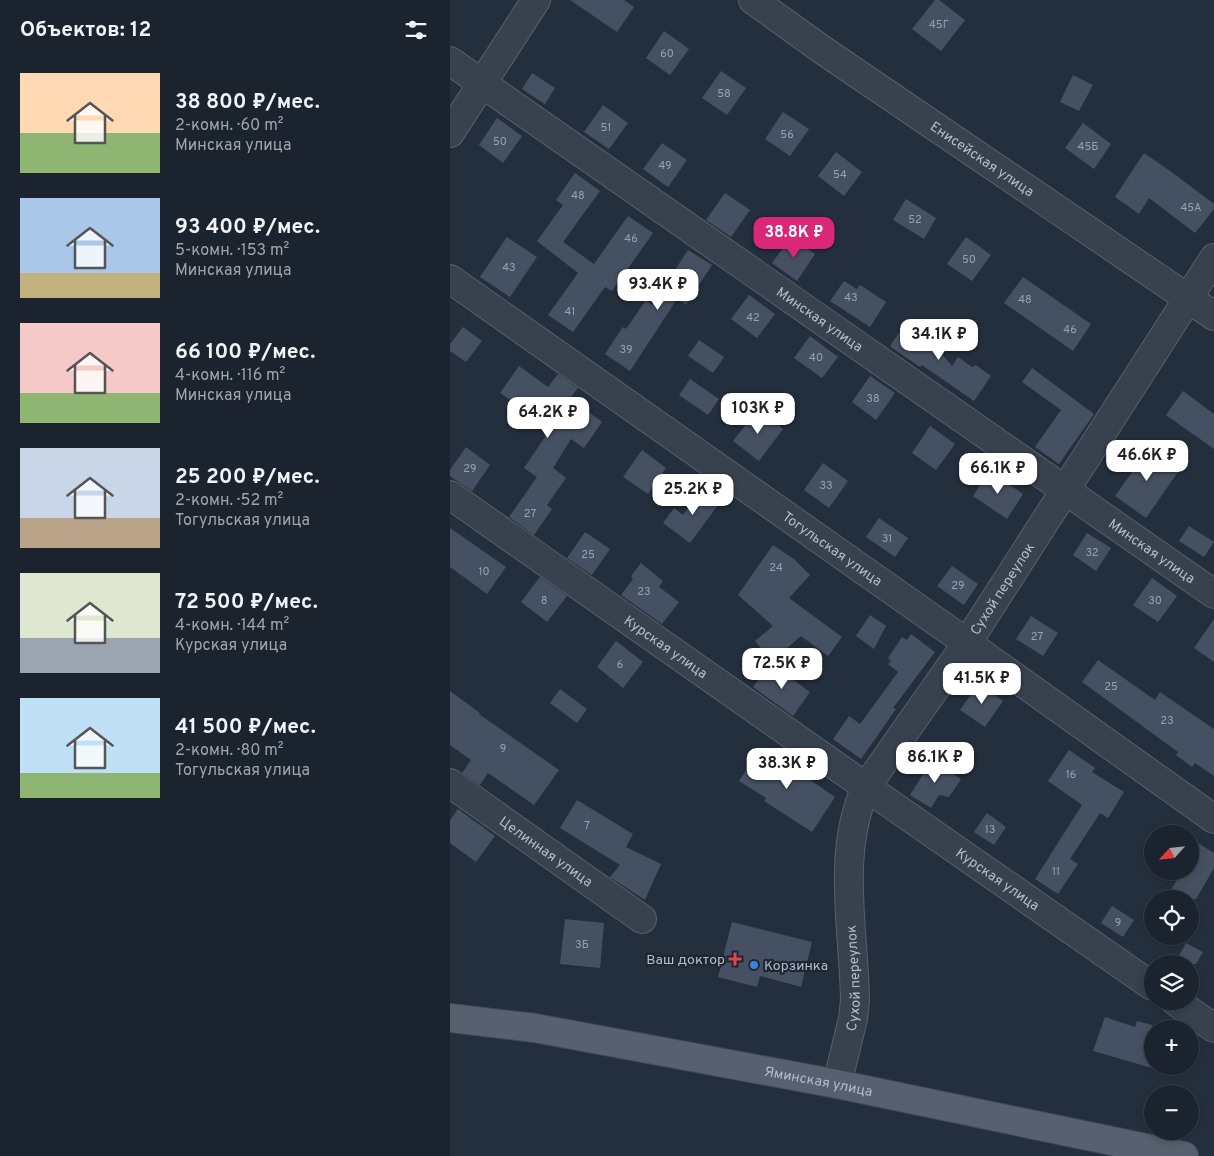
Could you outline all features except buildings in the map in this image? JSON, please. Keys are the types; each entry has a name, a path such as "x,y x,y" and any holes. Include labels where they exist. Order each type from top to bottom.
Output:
{"main road":[{"name":"Яминская улица","path":"450,1018 535,1028 837,1084 1184,1156"}],"street":[{"path":"450,133 536,0"},
{"name":"Енисейская улица","path":"752,0 824,52 1214,316"},
{"name":"Минская улица","path":"450,61 1214,594"},
{"name":"Сухой переулок","path":"837,1084 853,1019 855,1000 848,883 852,831 859,802 866,787 967,643 1187,297 1214,258"},
{"name":"Тогульская улица","path":"450,279 1214,819"},
{"name":"Курская улица","path":"450,495 1144,980"},
{"name":"Целинная улица","path":"450,783 642,919"},
{"path":"1188,1010 1214,1028"}],"place":[{"name":"Ваш доктор","path":"735,959"},
{"name":"Корзинка","path":"754,965"}]}
